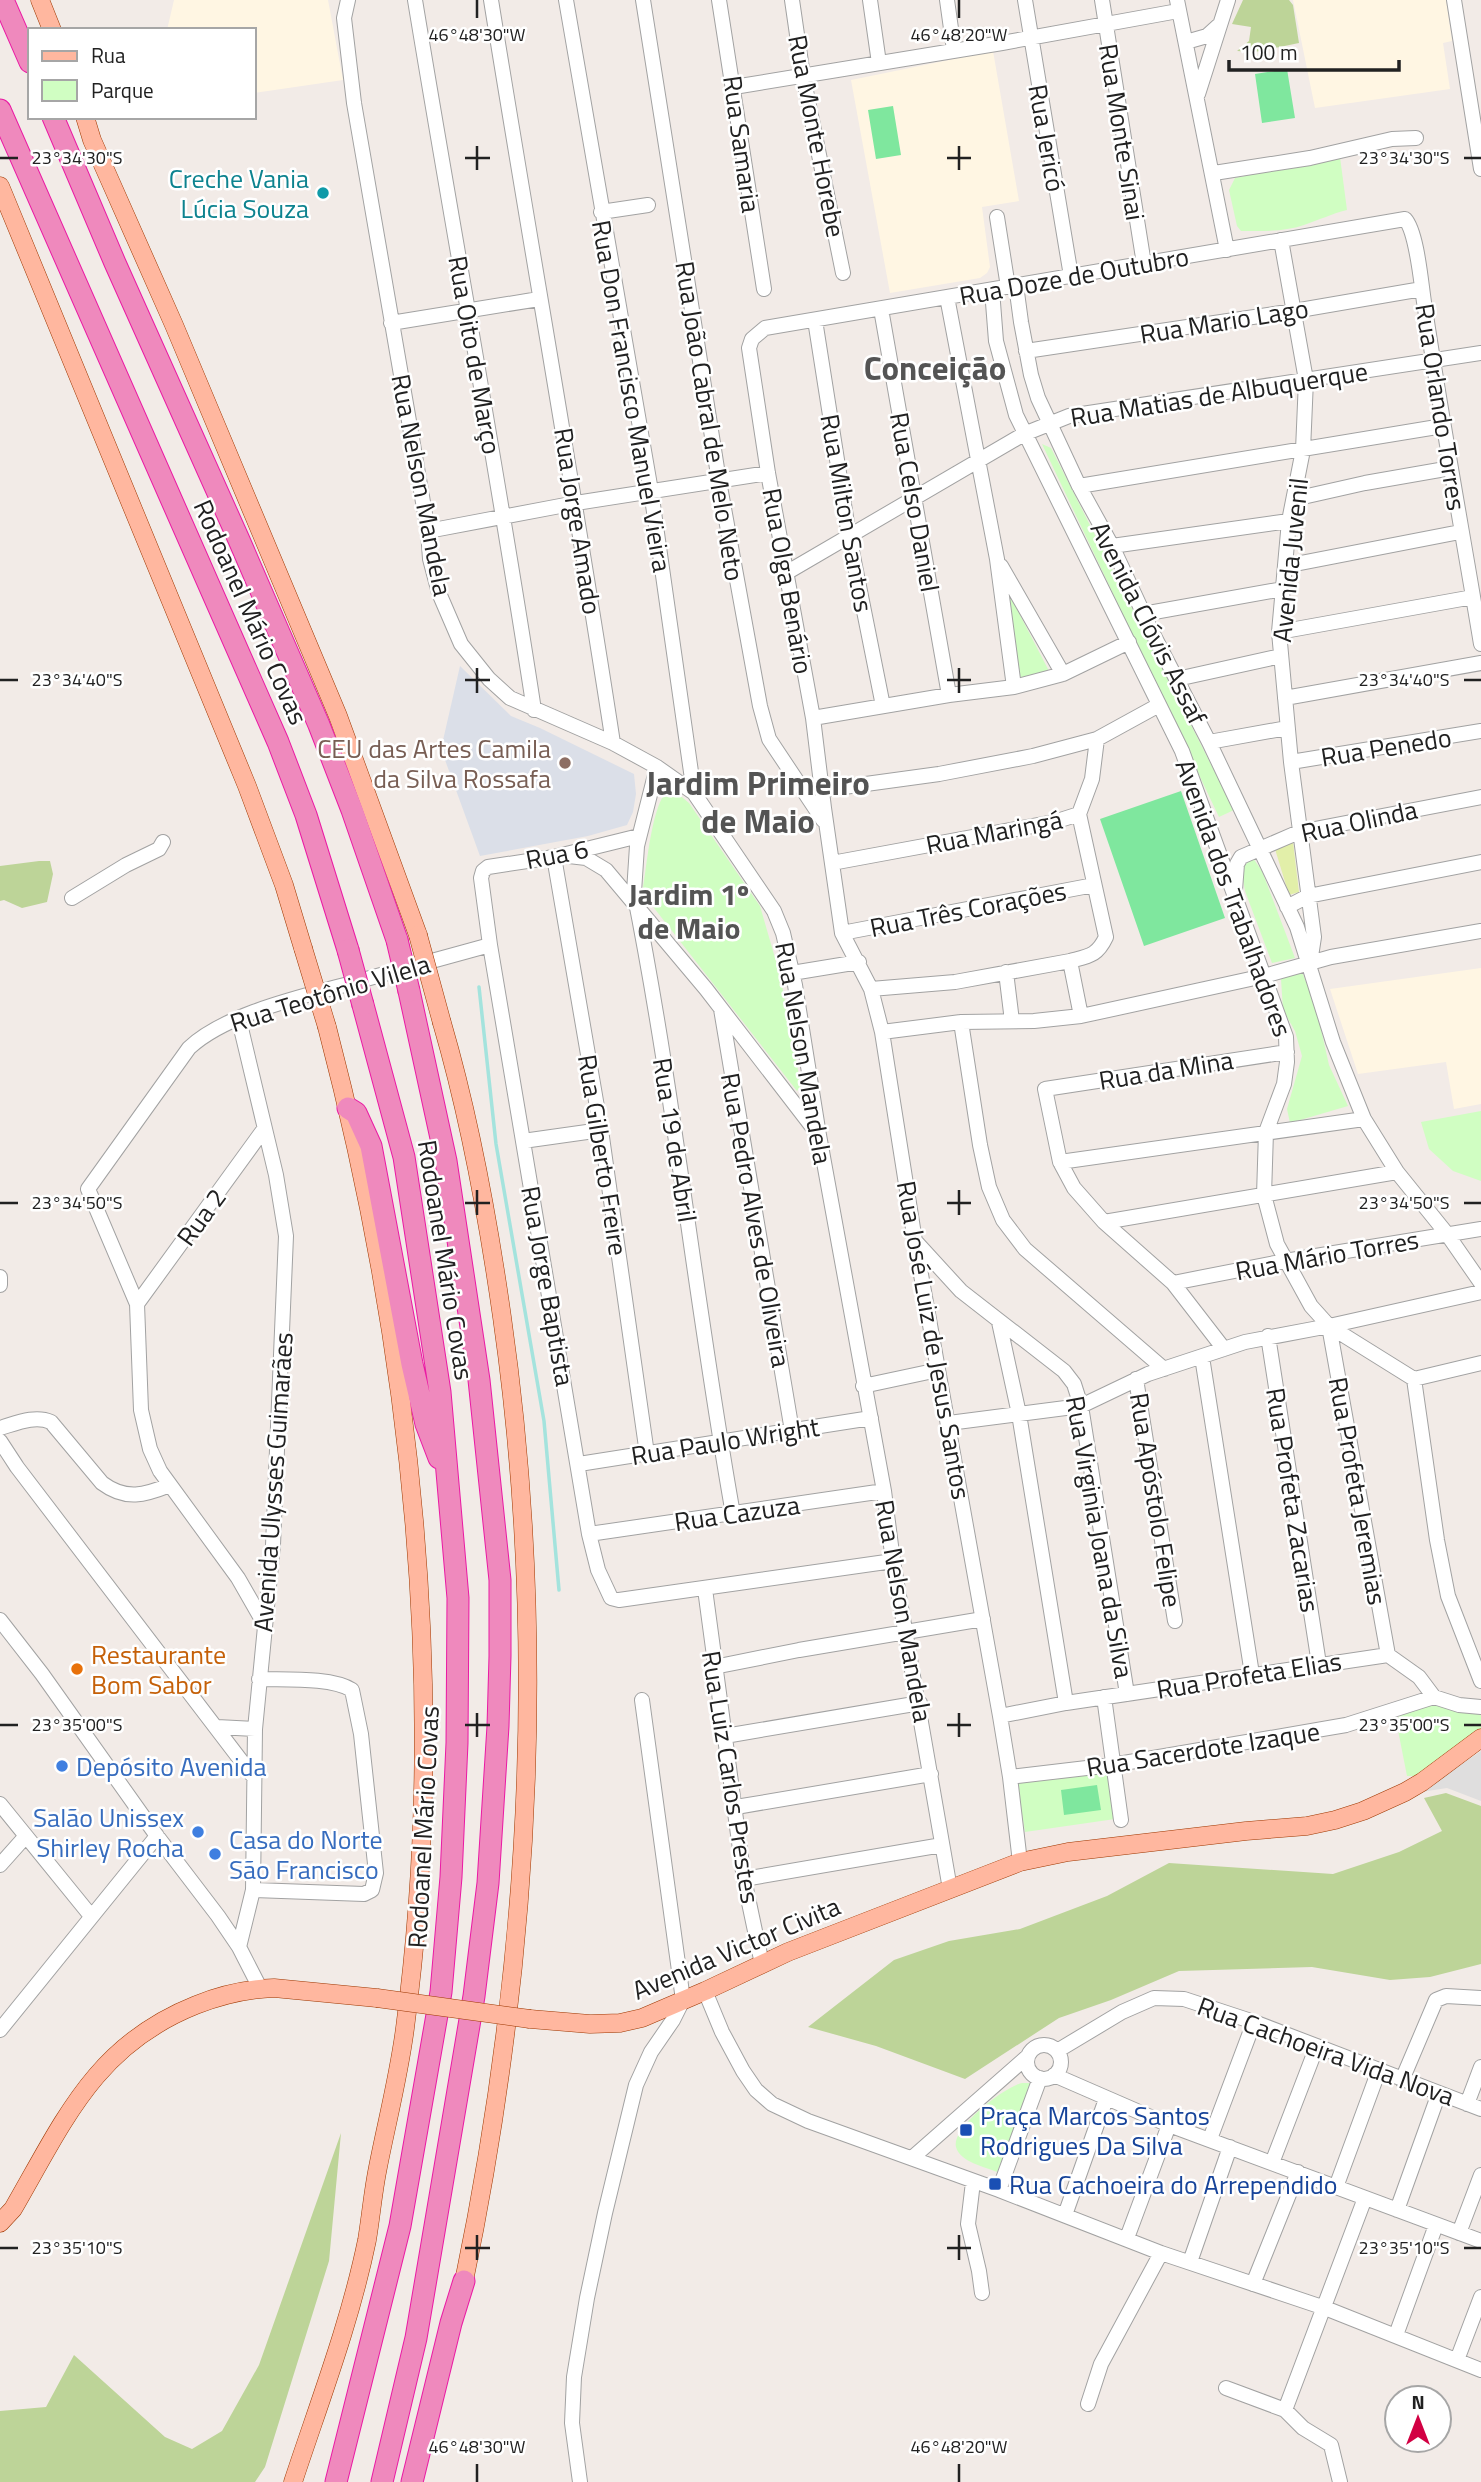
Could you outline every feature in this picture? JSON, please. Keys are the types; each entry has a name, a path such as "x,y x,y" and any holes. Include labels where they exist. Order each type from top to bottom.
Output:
{"highway":[{"path":"3,0 28,57"},
{"name":"Rodoanel Mário Covas","path":"0,110 278,742 306,815 348,950 404,1157 440,1392 458,1598 451,1877 441,1992 400,2225 337,2482"},
{"name":"Rodoanel Mário Covas","path":"54,119 318,725 352,810 397,940 446,1161 479,1380 499,1580 500,1667 488,1883 474,1996 416,2338 382,2482"},
{"path":"348,1108 356,1113 371,1146 412,1364 426,1424 448,1483"},
{"path":"412,2482 464,2281"},
{"path":"424,2482 459,2324 464,2281"}],"main road":[{"path":"40,0 51,28"},
{"path":"86,119 92,140 185,351 338,716 418,935 468,1128 499,1292 520,1473 528,1631 526,1800 517,1930 481,2197 464,2281"},
{"path":"0,186 247,786 284,885 327,1027 348,1108 371,1212 402,1410 422,1681 423,1749 418,1887 405,2029 377,2170 366,2242 343,2331 293,2482"},
{"name":"Avenida Victor Civita","path":"0,2223 13,2209 74,2104 104,2064 136,2036 170,2015 209,2000 260,1988 377,1998 530,2019 620,2023 642,2018 762,1964 1020,1862 1068,1852 1307,1826 1363,1811 1422,1782 1481,1738"}],"street":[{"name":"Rua Nelson Mandela","path":"348,0 344,18 354,103 428,531 430,559 439,593 461,644 489,679 510,698 613,743 657,767 694,793 774,911 783,933 884,1492 893,1561 920,1703 950,1889"},
{"name":"Rua Oito de Março","path":"415,0 467,311 505,516 534,710"},
{"name":"Rua Jorge Amado","path":"491,0 539,299 576,503 613,743"},
{"name":"Rua Don Francisco Manuel Vieira","path":"566,0 650,491 694,793"},
{"name":"Rua João Cabral de Melo Neto","path":"642,0 719,481 760,706 769,739 826,824"},
{"name":"Rua Samaria","path":"719,0 764,289"},
{"name":"Rua Monte Horebe","path":"792,0 803,76 843,273"},
{"path":"870,0 879,62"},
{"path":"947,0 954,50"},
{"name":"Rua Jericó","path":"1025,0 1071,276"},
{"name":"Rua Monte Sinai","path":"1102,0 1144,264"},
{"path":"1454,0 1475,90 1481,169"},
{"path":"734,87 1030,38 1105,24 1177,5 1214,173 1227,250"},
{"path":"1186,42 1207,36 1213,31 1226,6"},
{"path":"1197,96 1226,6"},
{"path":"1214,173 1310,158 1392,139 1416,138"},
{"path":"601,212 648,205"},
{"name":"Avenida Clóvis Assaf","path":"997,217 1031,375 1049,424 1209,742 1287,907 1310,963 1333,1042 1364,1119 1397,1172 1447,1234 1481,1283"},
{"name":"Rua Doze de Outubro","path":"752,339 765,328 1399,219"},
{"name":"Rua Orlando Torres","path":"1399,219 1408,222 1422,289 1460,531 1481,643"},
{"name":"Avenida Juvenil","path":"1281,240 1306,380 1303,450 1289,521 1279,632 1287,728 1314,937 1310,963"},
{"name":"Rua Mario Lago","path":"1026,351 1422,289"},
{"name":"Avenida dos Trabalhadores","path":"992,290 999,360 1016,415 1129,642 1194,781 1286,1037 1284,1084 1266,1132 1264,1195 1270,1225 1285,1261 1311,1306 1329,1326 1414,1379"},
{"path":"947,297 997,559 1014,687"},
{"path":"391,323 539,299"},
{"name":"Rua Celso Daniel","path":"881,309 949,695"},
{"name":"Rua Milton Santos","path":"815,320 849,536 883,706"},
{"name":"Rua Olga Benário","path":"752,339 749,348 768,473 813,718 826,824"},
{"name":"Rua Matias de Albuquerque","path":"786,573 1024,434 1069,416 1481,353"},
{"path":"1079,486 1443,426"},
{"path":"1294,499 1451,468"},
{"path":"428,531 576,503 768,473"},
{"path":"1112,546 1289,521"},
{"path":"1285,566 1460,531"},
{"path":"997,559 1063,674"},
{"path":"1143,614 1283,589"},
{"path":"1279,632 1473,597"},
{"path":"813,718 1014,687 1063,674 1129,642"},
{"path":"1177,679 1281,656"},
{"path":"1285,698 1481,663"},
{"path":"822,790 939,774 1033,756 1097,739 1159,705"},
{"path":"1209,742 1287,728"},
{"name":"Rua Penedo","path":"1291,762 1481,731"},
{"name":"Rua Maringá","path":"832,863 1043,824 1079,814 1092,779 1097,739"},
{"name":"Rua 19 de Abril","path":"657,767 639,836 634,892 687,1209 720,1443 733,1514"},
{"name":"Rua Olinda","path":"1241,857 1299,832 1481,797"},
{"path":"871,989 955,982 1070,961 1100,950 1105,937 1079,814"},
{"name":"Rua José Luiz de Jesus Santos","path":"826,824 842,933 871,989 882,1032 915,1241 1000,1716 1020,1862"},
{"name":"Rua 6","path":"481,878 488,867 559,856 639,836"},
{"path":"72,898 126,865 159,849 163,842"},
{"path":"1217,848 1226,855 1241,857 1235,877 1235,899"},
{"path":"559,856 586,858 607,870 819,1135"},
{"name":"Rua Gilberto Freire","path":"559,856 647,1454"},
{"path":"1287,907 1308,896 1481,862"},
{"name":"Rua Jorge Baptista","path":"481,878 589,1534 598,1570 611,1598 619,1600 705,1588"},
{"name":"Rua Três Corações","path":"842,933 1094,885"},
{"path":"882,1032 961,1022 1081,1016 1264,976 1354,953 1481,930"},
{"name":"Rua Teotônio Vilela","path":"265,1625 239,1578 170,1485 155,1460 144,1433 137,1304 88,1189 189,1048 208,1032 278,1003 490,945"},
{"path":"1070,961 1081,1016"},
{"path":"792,973 859,962"},
{"path":"1006,972 1012,1021"},
{"name":"Rua Pedro Alves de Oliveira","path":"720,1009 792,1431"},
{"name":"Avenida Ulysses Guimarães","path":"239,1020 276,1175 286,1236 273,1545 252,1775 253,1890 239,1947"},
{"name":"Rua Apóstolo Felipe","path":"961,1022 972,1100 989,1187 1003,1220 1025,1249 1164,1369"},
{"name":"Rua da Mina","path":"1060,1162 1045,1089 1287,1052"},
{"path":"1224,1349 1174,1283 1104,1222 1074,1188 1060,1162 1364,1119"},
{"name":"Rua 2","path":"137,1304 264,1129"},
{"path":"523,1141 601,1130"},
{"path":"1104,1222 1397,1172"},
{"name":"Rua Mário Torres","path":"1174,1283 1481,1228"},
{"name":"Rua Virginia Joana da Silva","path":"915,1241 961,1291 1065,1371 1074,1384 1081,1406 1127,1694"},
{"path":"0,1277 0,1286"},
{"path":"949,1423 1081,1406 1136,1379 1268,1336 1329,1326 1481,1292"},
{"path":"999,1322 1019,1414 1066,1703"},
{"name":"Rua Profeta Jeremias","path":"1329,1326 1388,1655"},
{"name":"Rua Profeta Zacarias","path":"1268,1336 1319,1664"},
{"path":"1202,1357 1252,1674"},
{"path":"1481,1363 1414,1379 1437,1540 1448,1596 1481,1681"},
{"path":"863,1386 938,1370"},
{"name":"Rua Apóstolo Felipe","path":"1136,1379 1175,1621"},
{"path":"0,1428 34,1419 43,1418 51,1422 102,1483 113,1492 127,1496 141,1495 170,1485"},
{"name":"Rua Paulo Wright","path":"579,1464 871,1418"},
{"path":"0,1441 252,1775"},
{"name":"Rua Cazuza","path":"589,1534 884,1492"},
{"path":"705,1588 893,1561"},
{"path":"239,1578 268,1585"},
{"name":"Rua Luiz Carlos Prestes","path":"705,1588 744,1878 762,1964"},
{"path":"714,1667 983,1619"},
{"path":"0,1620 239,1947 260,1988"},
{"path":"1388,1655 1410,1670 1434,1698 1459,1705 1481,1707"},
{"name":"Rua Profeta Elias","path":"1000,1716 1104,1697 1388,1655"},
{"path":"253,1890 364,1894 372,1890 376,1873 352,1690 344,1685 260,1679"},
{"path":"1104,1697 1121,1820"},
{"name":"Rua Sacerdote Izaque","path":"1010,1777 1112,1765 1346,1725 1434,1698"},
{"path":"580,2482 572,2423 574,2376 584,2312 636,2085 651,2052 683,2000 642,1700"},
{"path":"725,1736 920,1703"},
{"path":"217,1727 255,1729"},
{"path":"736,1807 931,1774"},
{"path":"0,1804 91,1916"},
{"path":"0,2030 157,1836"},
{"path":"0,1865 25,1837"},
{"path":"744,1878 942,1845"},
{"path":"705,1991 722,2032 743,2071 756,2090 772,2104 808,2121 999,2190 1161,2253 1325,2308 1481,2370"},
{"path":"1402,2080 1434,2005 1441,1997 1481,1998"},
{"name":"Rua Cachoeira Vida Nova","path":"1057,2051 1122,2011 1154,1998 1184,1999 1254,2022 1474,2107"},
{"path":"1210,2139 1254,2022"},
{"path":"912,2158 1003,2080 1038,2046 1049,2045 1057,2051 1061,2064 1042,2076 1003,2080"},
{"path":"1272,2163 1317,2046"},
{"path":"1028,2056 1028,2066 1042,2076 1481,2241"},
{"path":"1474,2107 1481,2067"},
{"path":"1336,2187 1378,2070"},
{"path":"999,2190 1042,2076"},
{"path":"1397,2210 1439,2093"},
{"path":"1065,2215 1106,2099"},
{"path":"1127,2238 1169,2125"},
{"path":"1191,2262 1230,2147"},
{"path":"1252,2284 1298,2172"},
{"path":"1459,2233 1481,2175"},
{"path":"973,2182 968,2224 982,2293"},
{"path":"1285,2410 1365,2198"},
{"path":"1396,2335 1436,2225"},
{"path":"1088,2404 1101,2364 1161,2253"},
{"path":"1457,2360 1481,2297"},
{"path":"1226,2388 1285,2410 1303,2428 1331,2445 1340,2482"}],"shaded area":[{"path":"174,0 328,0 343,80 256,93 256,28 167,28"},
{"path":"1293,0 1446,0 1452,41 1443,43 1450,89 1315,108"},
{"path":"993,51 1019,201 982,207 990,267 980,278 890,293 851,80"},
{"path":"460,666 511,716 634,774 636,794 633,812 627,825 588,836 480,856 441,749"},
{"path":"1481,968 1481,1104 1454,1109 1446,1062 1358,1074 1330,989"},
{"path":"1481,1751 1481,1801 1447,1788 1421,1792"}],"green space":[{"path":"1243,0 1289,0 1293,5 1299,43 1255,52 1237,51 1249,41 1251,27 1232,24"},
{"path":"1287,69 1295,118 1262,123 1255,74"},
{"path":"893,106 901,155 876,159 868,110"},
{"path":"1340,157 1347,210 1289,229 1241,231 1237,226 1229,190 1235,178"},
{"path":"1042,444 1051,448 1234,810 1219,817"},
{"path":"1007,590 1050,673 1021,681"},
{"path":"671,788 689,803 760,906 780,975 801,1086 797,1091 647,899 643,888 651,834 659,804"},
{"path":"1181,791 1225,918 1144,946 1100,819"},
{"path":"1293,842 1299,892 1289,895 1275,849"},
{"path":"1253,858 1262,871 1295,958 1272,963 1245,891 1241,868"},
{"path":"50,861 53,874 47,902 22,908 4,900 0,901 0,866"},
{"path":"1302,972 1316,1007 1329,1065 1348,1106 1290,1123 1287,1109 1302,1056 1295,1031 1283,1010 1281,979"},
{"path":"1481,1111 1481,1181 1453,1171 1429,1149 1421,1122"},
{"path":"1433,1704 1481,1713 1481,1732 1418,1776 1407,1776 1396,1720 1403,1713"},
{"path":"1108,1770 1115,1819 1025,1832 1017,1783"},
{"path":"1097,1785 1101,1810 1064,1815 1061,1790"},
{"path":"1446,1793 1481,1806 1481,1964 1430,1977 1390,1980 1312,1967 1179,1971 1111,2000 1059,2018 965,2079 876,2046 808,2027 894,1960 949,1941 1020,1929 1107,1896 1169,1863 1333,1874 1399,1852 1442,1831 1424,1798"},
{"path":"1022,2083 1035,2083 997,2172 962,2157 956,2147 957,2139 970,2119 992,2100"},
{"path":"341,2133 329,2261 265,2467 255,2482 0,2482 0,2411 46,2407 74,2355 165,2437 192,2449 222,2431 259,2365"}],"waterway":[{"path":"479,987 496,1144 544,1421 559,1590"}],"place":[{"name":"Creche Vania Lúcia Souza","path":"323,193"},
{"name":"CEU das Artes Camila da Silva Rossafa","path":"565,763"},
{"name":"Restaurante Bom Sabor","path":"77,1669"},
{"name":"Depósito Avenida","path":"62,1766"},
{"name":"Salão Unissex Shirley Rocha","path":"198,1832"},
{"name":"Casa do Norte São Francisco","path":"215,1854"},
{"name":"Praça Marcos Santos Rodrigues Da Silva","path":"966,2130"},
{"name":"Rua Cachoeira do Arrependido","path":"995,2184"}],"district":[{"name":"Conceição","path":"935,368"},
{"name":"Jardim Primeiro de Maio","path":"758,802"},
{"name":"Jardim 1º de Maio","path":"689,911"}]}
